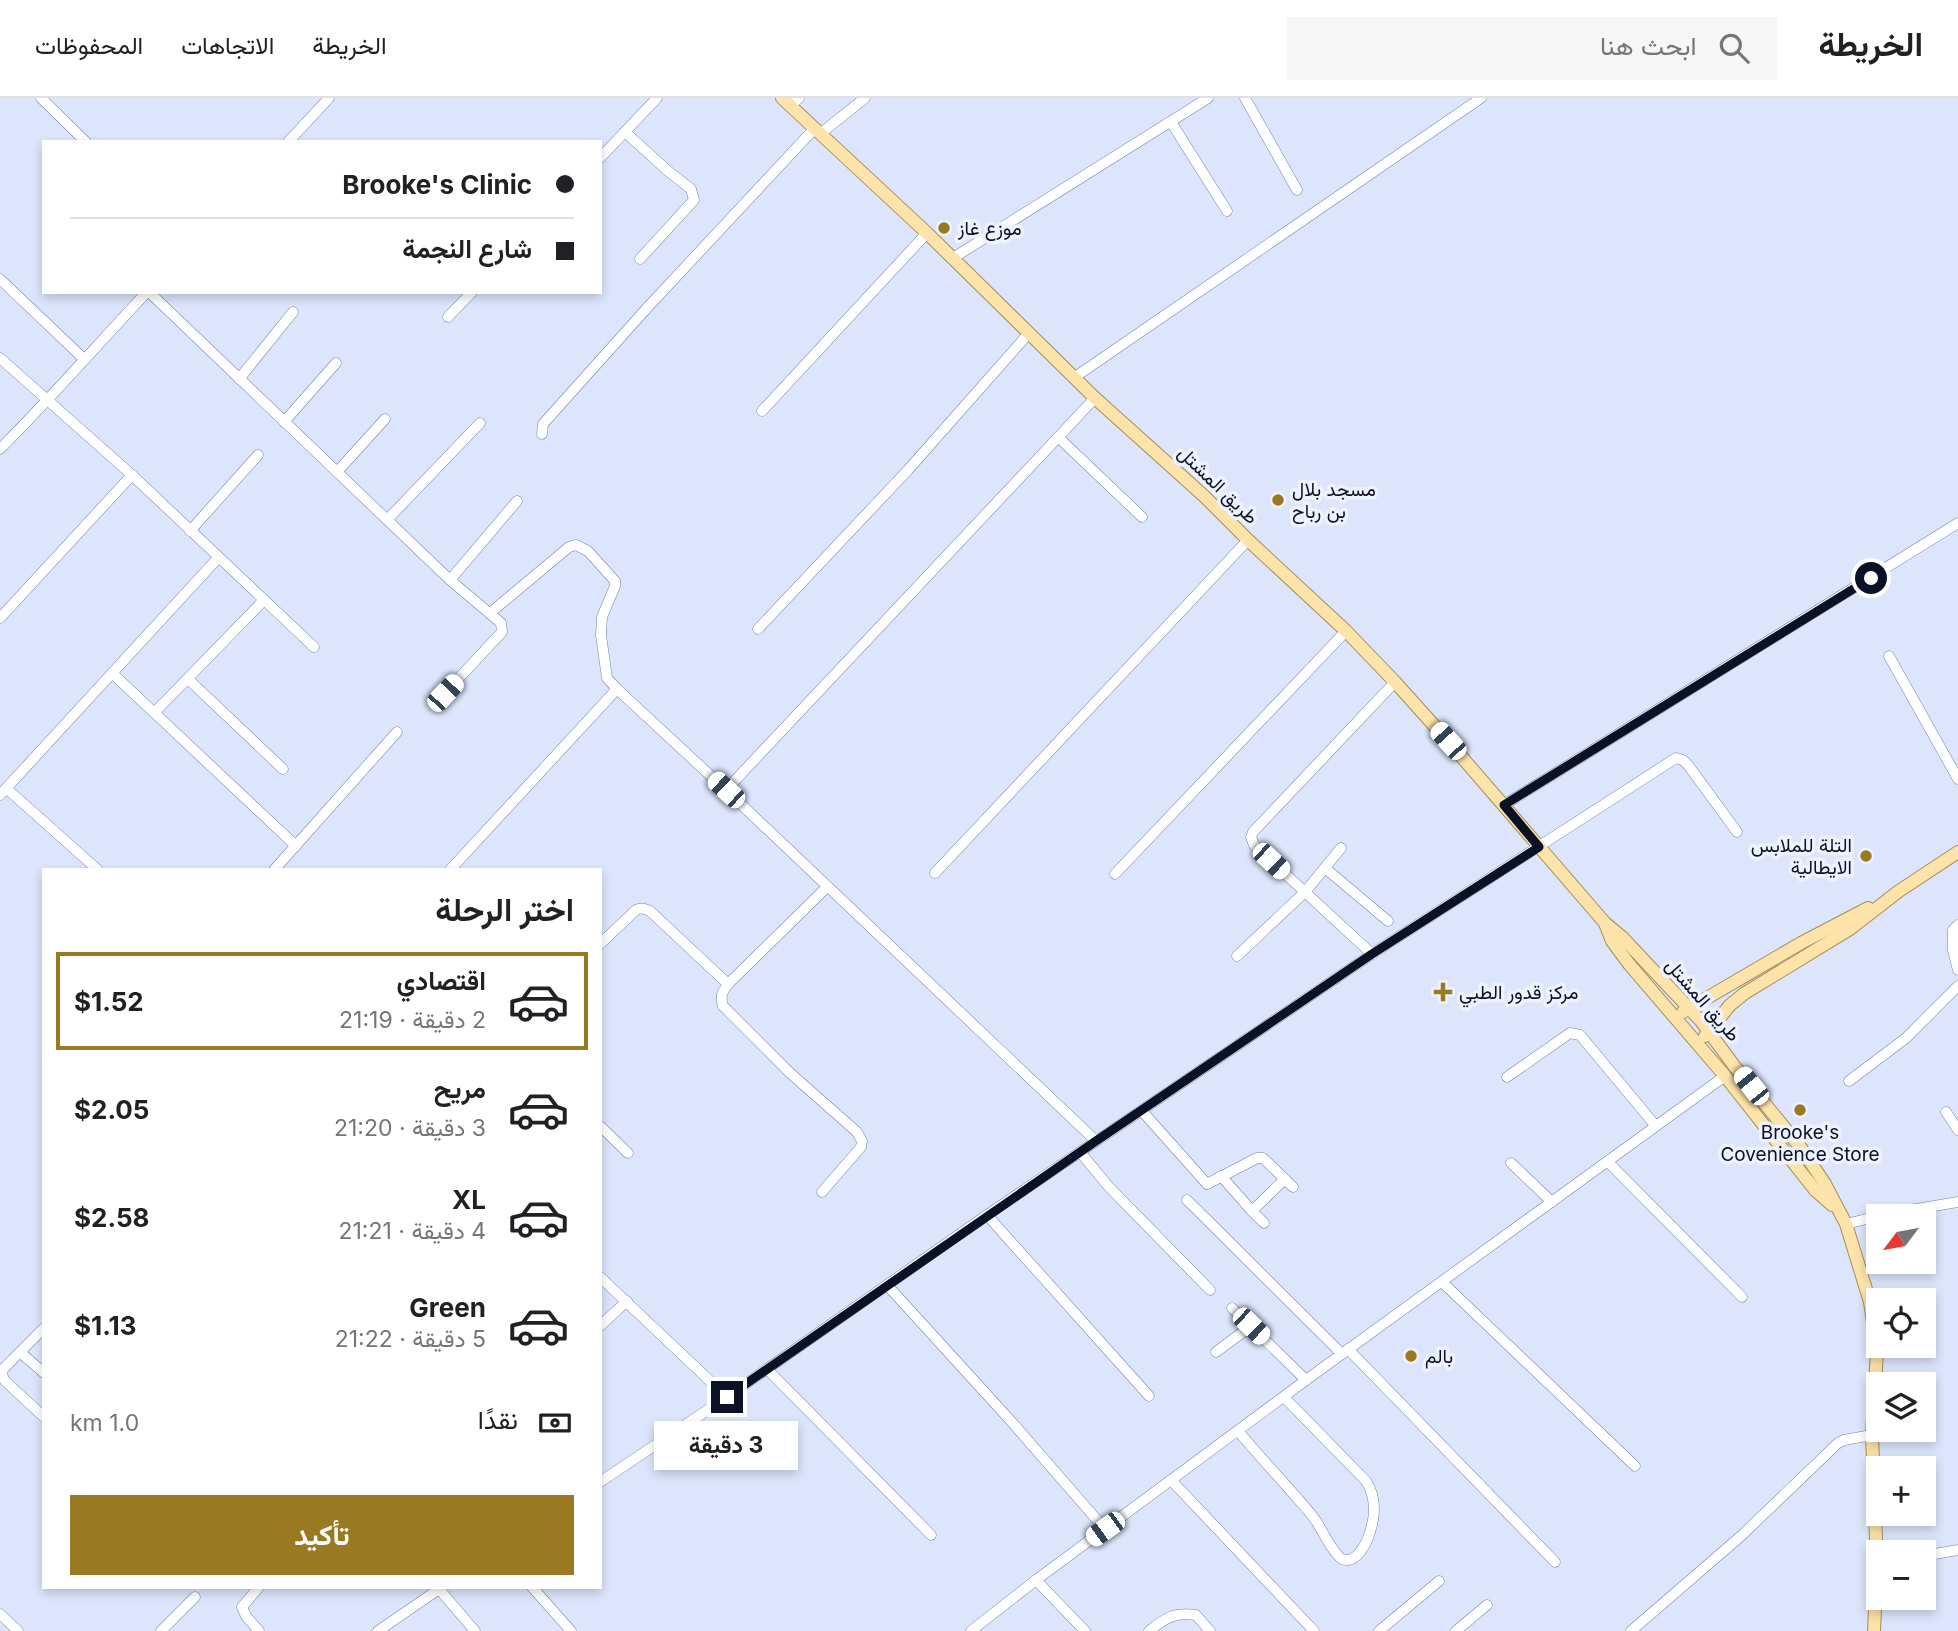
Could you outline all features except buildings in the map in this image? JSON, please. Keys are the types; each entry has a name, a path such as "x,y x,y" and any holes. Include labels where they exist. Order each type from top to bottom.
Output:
{"main road":[{"name":"طريق المشتل","path":"790,101 817,131 927,233 1095,398 1204,496 1346,632 1395,682 1605,923 1623,938 1689,1008 1801,1148 1825,1184 1846,1224 1870,1302 1877,1351 1876,1372"},
{"path":"1698,1044 1730,1005 1745,993 1850,929 1899,891 1958,852"},
{"path":"1675,1017 1801,943 1899,891"},
{"name":"طريق المشتل","path":"1605,923 1612,941 1725,1076 1815,1190 1838,1211"},
{"name":"طريق المشتل","path":"1872,1442 1876,1540"},
{"name":"طريق المشتل","path":"1874,1631 1875,1610"}],"street":[{"path":"41,98 84,140"},
{"path":"290,140 329,98"},
{"path":"602,156 657,98"},
{"path":"542,434 543,424 647,308 817,131 865,98"},
{"path":"953,258 1208,98"},
{"path":"1245,98 1297,190"},
{"path":"1075,377 1465,102 1481,98"},
{"path":"1171,122 1227,211"},
{"path":"625,132 668,172 691,189 694,200 640,259"},
{"path":"762,411 927,233"},
{"path":"0,279 84,359"},
{"path":"0,449 146,294"},
{"path":"150,294 450,580 501,623 502,632 445,693"},
{"path":"448,317 470,294"},
{"path":"239,379 293,312"},
{"path":"758,629 908,470 1029,333"},
{"path":"0,358 132,475 314,647"},
{"path":"284,422 336,363"},
{"path":"726,790 1095,398"},
{"path":"337,472 386,419"},
{"path":"387,520 480,422"},
{"path":"1058,437 1142,517"},
{"path":"190,531 258,455"},
{"path":"0,618 132,475"},
{"path":"450,580 517,501"},
{"path":"1504,805 1958,523"},
{"path":"935,873 1248,540"},
{"path":"490,613 569,547 582,546 615,581 602,617 601,635 607,678 1096,1141"},
{"path":"96,868 3,791 218,558"},
{"path":"155,712 264,600"},
{"path":"1115,874 1346,632"},
{"path":"1889,656 1958,779"},
{"path":"112,673 296,846"},
{"path":"188,679 283,769"},
{"path":"1372,954 1254,845 1251,837 1395,682"},
{"path":"452,868 617,689"},
{"path":"276,868 397,732"},
{"path":"602,1481 1372,954 1676,758 1688,765 1737,832"},
{"path":"1237,956 1304,892 1341,848"},
{"path":"1325,868 1388,921"},
{"path":"822,1192 861,1147 862,1140 857,1132 790,1073 723,1006 721,999 722,992 728,985 827,887"},
{"path":"602,942 636,910 645,909 728,985"},
{"path":"1958,925 1953,930 1953,950 1958,970"},
{"path":"1849,1081 1906,1038 1958,986"},
{"path":"1507,1077 1570,1034 1577,1034 1655,1125"},
{"path":"971,1631 1284,1396 1725,1076"},
{"path":"1142,1111 1207,1184 1257,1158 1263,1158 1293,1187"},
{"path":"1947,1112 1958,1130"},
{"path":"602,1128 628,1153"},
{"path":"1080,1152 1109,1187 1210,1290"},
{"path":"1608,1162 1742,1297"},
{"path":"1511,1163 1552,1202"},
{"path":"1221,1176 1264,1223"},
{"path":"1252,1210 1285,1179"},
{"path":"1187,1200 1345,1352 1555,1562"},
{"path":"1846,1224 1886,1214 1958,1202"},
{"path":"987,1215 1149,1396"},
{"path":"602,1279 727,1397"},
{"path":"1442,1282 1635,1466"},
{"path":"887,1286 1105,1529"},
{"path":"602,1324 626,1301"},
{"path":"1232,1308 1306,1380"},
{"path":"1216,1352 1251,1326"},
{"path":"42,1330 4,1369 2,1375 5,1381 42,1415"},
{"path":"21,1353 42,1371"},
{"path":"767,1369 931,1535"},
{"path":"1238,1431 1314,1518 1341,1558 1347,1560 1354,1557 1363,1549 1373,1519 1375,1505 1371,1489 1284,1396"},
{"path":"1632,1631 1741,1536 1838,1443 1866,1436"},
{"path":"1171,1480 1314,1631"},
{"path":"1936,1554 1958,1550"},
{"path":"1036,1580 1085,1631"},
{"path":"1379,1631 1439,1581"},
{"path":"257,1589 242,1607 259,1631"},
{"path":"378,1631 439,1589"},
{"path":"441,1589 475,1631"},
{"path":"534,1589 571,1631"},
{"path":"161,1631 195,1597"},
{"path":"1455,1631 1487,1605"},
{"path":"1149,1631 1174,1614 1184,1613 1196,1615 1210,1631"},
{"path":"0,1614 18,1631"}],"place":[{"name":"موزع غاز","path":"944,228"},
{"name":"مسجد بلال بن رباح","path":"1278,500"},
{"name":"التلة للملابس الايطالية","path":"1866,856"},
{"name":"مركز قدور الطبي","path":"1443,992"},
{"name":"Brooke's Covenience Store","path":"1800,1110"},
{"name":"بالم","path":"1411,1356"}],"route":[{"path":"727,1397 987,1215 1372,954 1539,847 1504,805 1871,578"}]}
